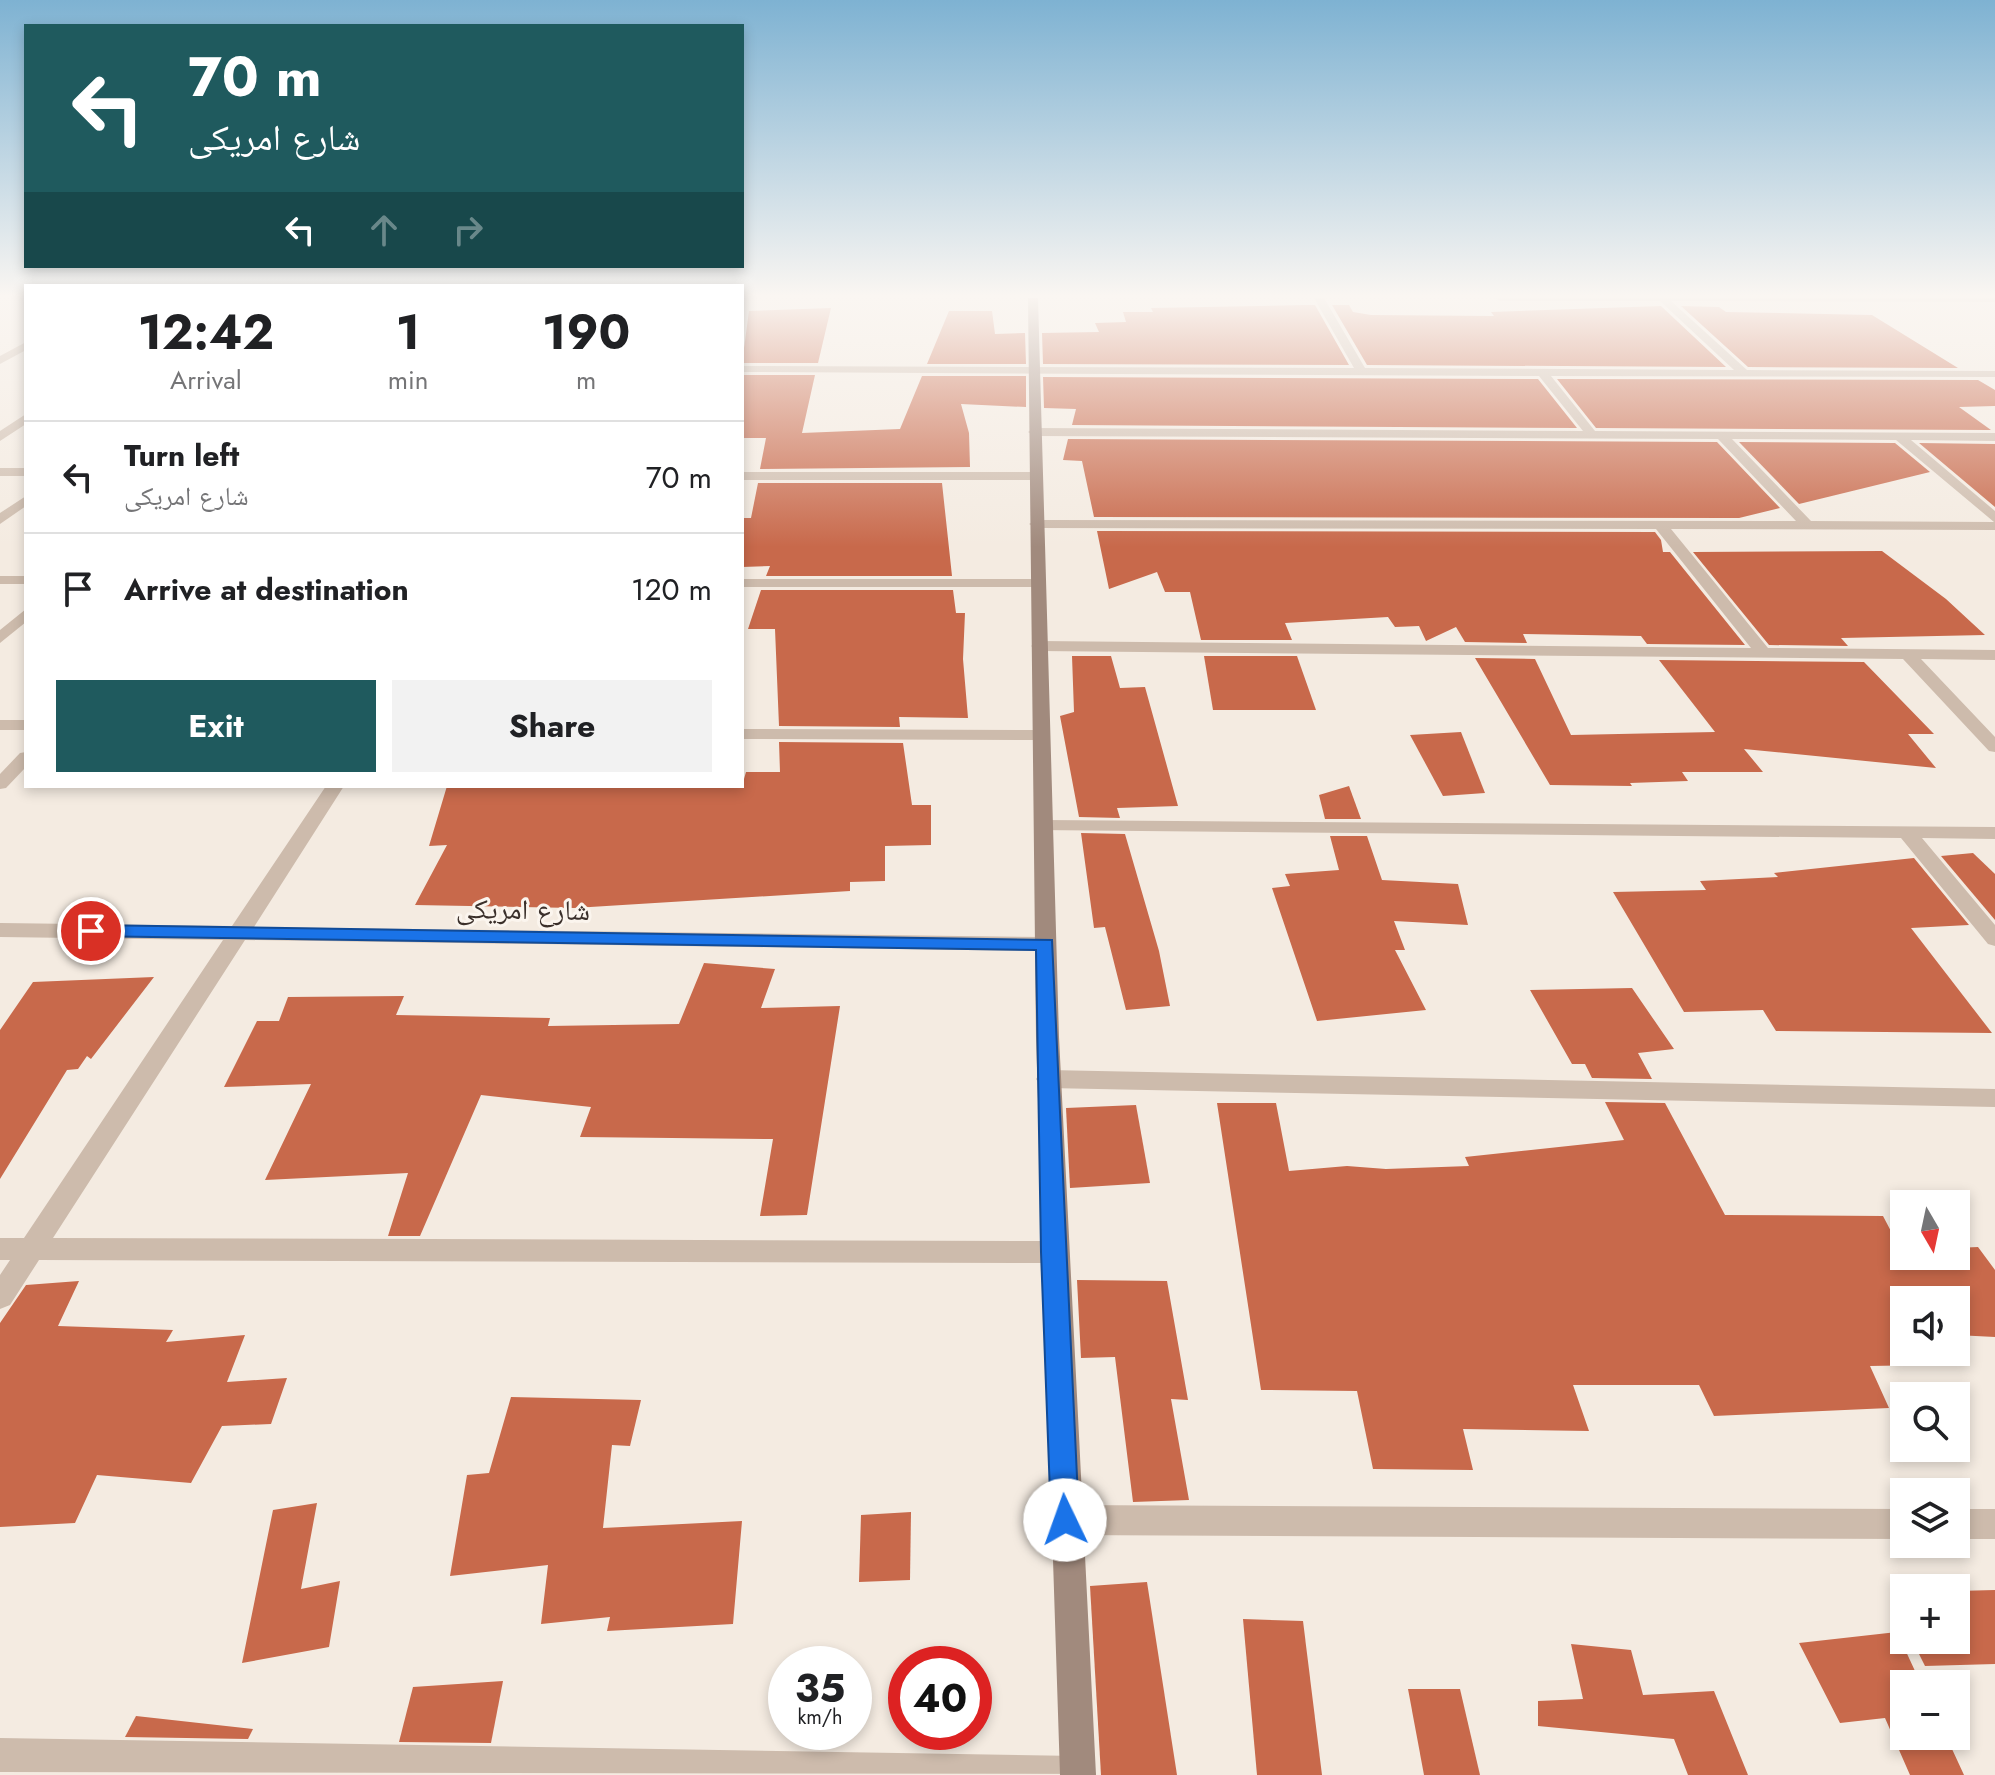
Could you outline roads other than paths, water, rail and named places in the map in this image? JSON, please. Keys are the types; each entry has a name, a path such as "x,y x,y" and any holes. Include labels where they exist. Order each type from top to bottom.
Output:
{"street":[{"path":"0,1755 1078,1774 1053,1252 1032,381"},
{"path":"1549,381 1592,435"},
{"path":"0,437 24,419"},
{"path":"1034,432 1995,437"},
{"path":"1722,436 1806,524"},
{"path":"1900,437 1995,518"},
{"path":"0,472 24,472"},
{"path":"744,476 1033,476"},
{"path":"0,520 24,502"},
{"path":"1036,524 1995,526"},
{"path":"1659,524 1763,652"},
{"path":"0,580 24,580"},
{"path":"744,583 1037,583"},
{"path":"0,638 24,616"},
{"path":"1039,646 1995,655"},
{"path":"1907,654 1995,747"},
{"path":"0,725 24,725"},
{"path":"744,734 1040,735"},
{"path":"0,784 24,759"},
{"path":"0,1297 242,933 334,788"},
{"path":"1044,826 1995,833"},
{"path":"1907,833 1995,939"},
{"name":"شارع امريكى","path":"0,930 1045,944"},
{"path":"1048,1079 1995,1098"},
{"path":"0,1249 1053,1252"},
{"path":"1065,1520 1890,1524"},
{"path":"1970,1524 1995,1524"}]}
